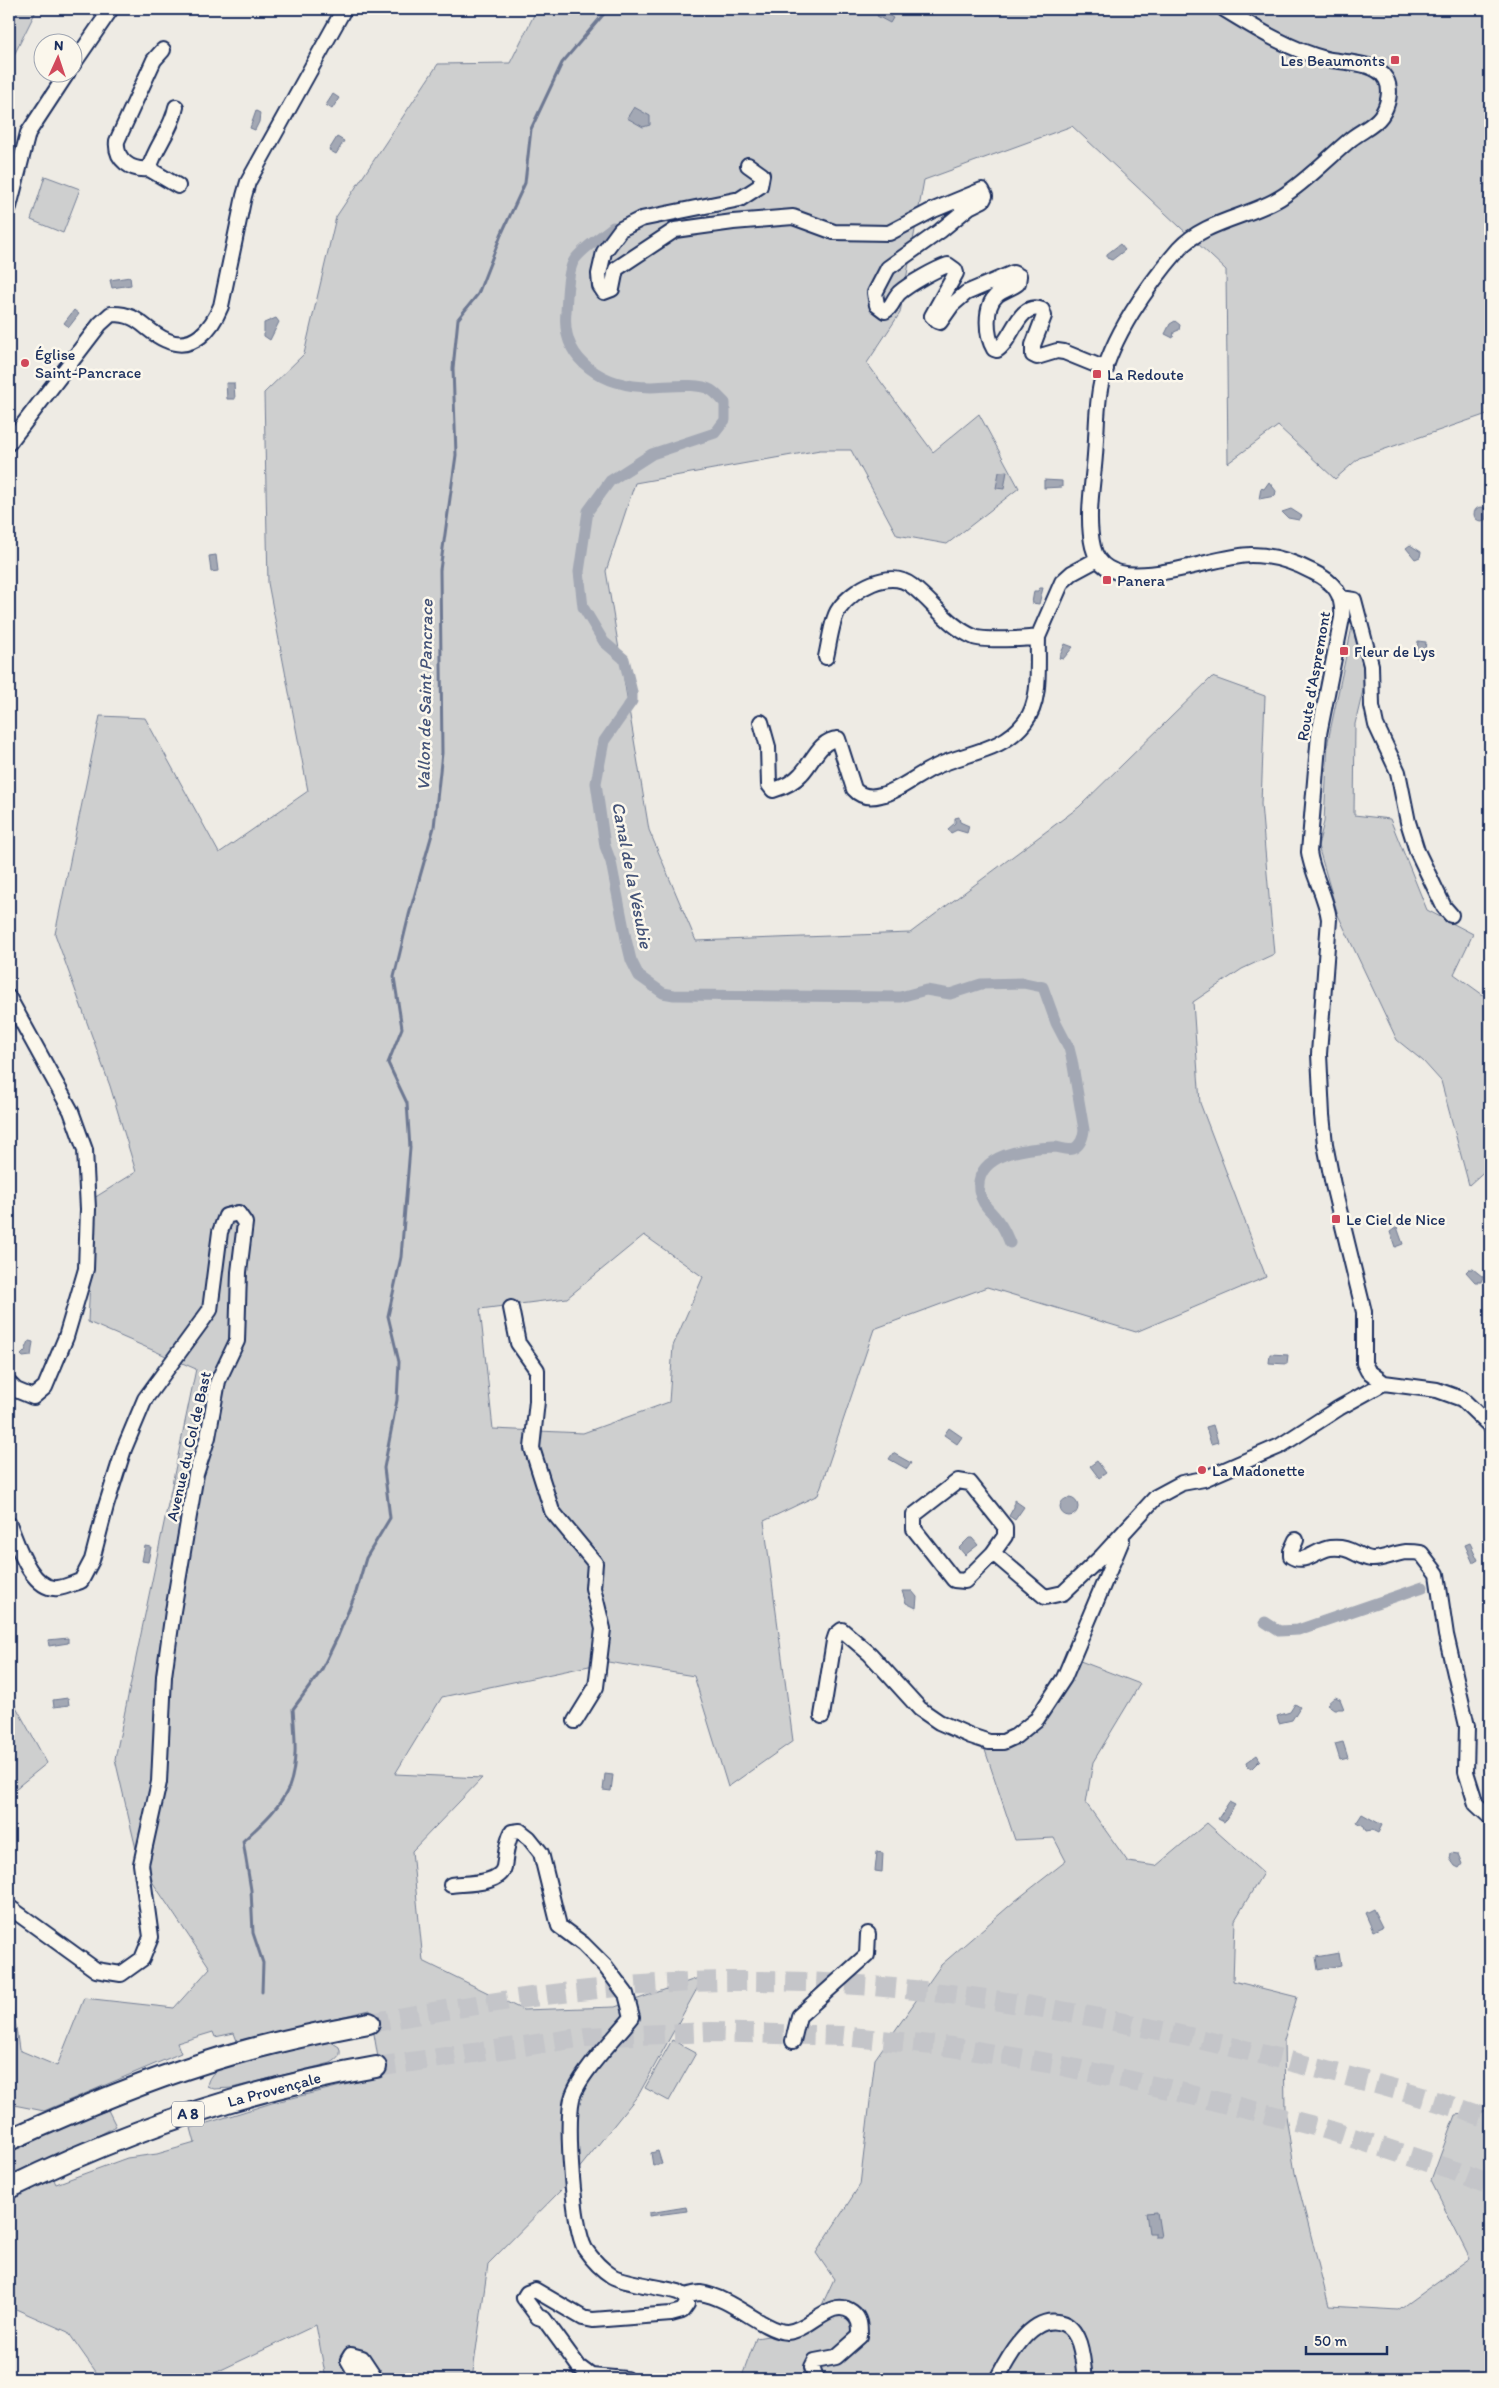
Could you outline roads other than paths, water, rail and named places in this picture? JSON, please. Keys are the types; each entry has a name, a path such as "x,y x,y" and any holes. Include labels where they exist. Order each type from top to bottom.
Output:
{"highway":[{"path":"9,2140 98,2101 207,2062 260,2047 370,2023"},
{"name":"La Provençale","path":"9,2188 128,2136 228,2101 318,2077 376,2067"}],"street":[{"path":"82,51 111,9"},
{"path":"9,443 100,324 111,314 133,316 165,340 177,343 191,342 203,336 214,323 222,306 248,182 344,9"},
{"path":"761,722 768,747 769,785 773,790 783,788 801,775 824,744 838,739 854,789 859,795 868,797 883,795 940,764 996,746 1012,736 1033,710 1036,695 1038,637 1062,582 1072,573 1098,559 1093,547 1091,511 1099,397 1106,369 1130,315 1181,247 1198,234 1280,198 1358,134 1377,121 1386,104 1387,81 1379,73 1366,66 1308,54 1224,9"},
{"path":"163,50 154,60 117,141 118,156 127,166 142,170 148,169 178,186"},
{"path":"9,207 28,133 61,82"},
{"path":"148,169 174,117 176,107"},
{"path":"748,165 762,175 760,186 740,200 641,219 621,229 604,252 599,274 600,286 604,292 612,289 616,269 675,230 733,222 794,217 834,232 888,233 931,211 982,190 985,196 983,200 969,207 940,231 888,268 875,293 877,305 885,312 899,293 918,280 948,265 956,273 932,316 937,322 940,322 952,305 966,293 1013,272 1019,276 1018,283 996,296 989,310 990,339 994,349 998,350 1003,347 1019,320 1027,311 1038,309 1042,310 1044,316 1033,345 1033,354 1037,357 1057,351 1064,352 1106,369"},
{"name":"Route d'Aspremont","path":"1098,559 1106,569 1117,574 1132,576 1159,573 1220,558 1253,555 1268,557 1289,561 1322,576 1332,583 1341,598 1342,618 1319,734 1308,837 1311,867 1327,907 1329,919 1319,1071 1324,1144 1350,1262 1364,1312 1364,1363 1368,1371 1384,1383"},
{"path":"826,657 838,610 851,596 878,580 900,579 911,585 956,629 976,639 1024,639 1038,637"},
{"path":"1341,598 1354,600 1371,665 1372,706 1376,725 1398,772 1417,851 1444,907 1451,915"},
{"path":"9,998 71,1111 86,1150 88,1209 86,1269 66,1337 45,1387 33,1397 16,1390 9,1383"},
{"name":"Avenue du Col de Bast","path":"9,1524 29,1570 39,1581 57,1588 81,1581 92,1560 106,1506 124,1450 145,1399 210,1310 220,1232 226,1216 238,1213 245,1223 238,1272 237,1341 218,1381 208,1437 196,1474 164,1676 159,1782 141,1864 151,1937 142,1959 121,1974 96,1970 9,1907"},
{"path":"510,1308 518,1343 537,1370 538,1401 532,1448 552,1511 594,1563 593,1588 603,1629 596,1687 575,1721"},
{"path":"993,1553 1045,1597 1063,1593 1102,1556 1156,1497 1182,1483 1204,1479 1280,1446 1338,1408 1384,1383 1450,1393 1462,1398 1490,1426"},
{"path":"958,1481 970,1483 1005,1527 1005,1536 993,1553 965,1581 954,1580 914,1529 914,1515 958,1481"},
{"path":"822,1716 834,1641 842,1630 870,1654 920,1709 939,1722 989,1742 1003,1742 1016,1736 1037,1719 1064,1678 1128,1528"},
{"path":"1296,1540 1290,1551 1291,1556 1297,1560 1305,1559 1319,1550 1332,1548 1345,1548 1372,1559 1407,1552 1421,1553 1437,1574 1446,1635 1467,1726 1466,1772 1476,1804 1490,1817"},
{"path":"451,1885 485,1881 498,1876 503,1870 508,1840 512,1832 520,1831 530,1838 540,1853 559,1926 583,1944 606,1966 626,1994 632,2017 580,2082 572,2099 571,2181 581,2237 586,2249 600,2268 614,2278 662,2288 686,2296 699,2293 718,2299 775,2330 786,2332 797,2330 810,2324 833,2308 844,2307 854,2313 860,2324 860,2336 836,2357 815,2361 812,2367 816,2379"},
{"path":"793,2041 799,2016 867,1955 868,1934"},
{"path":"626,2379 591,2376 579,2367 544,2319 538,2317 524,2298 527,2293 535,2290 583,2318 593,2320 671,2314 682,2310 687,2304 686,2296"},
{"path":"997,2379 1027,2333 1043,2322 1052,2321 1067,2324 1076,2337 1082,2353 1085,2379"},
{"path":"358,2379 348,2360 351,2355 362,2358 376,2379"}],"waterway":[{"name":"Vallon de Saint Pancrace","path":"262,1992 263,1963 253,1933 251,1890 243,1841 275,1809 289,1787 295,1759 293,1709 321,1671 356,1592 366,1558 390,1518 384,1468 397,1400 399,1362 388,1316 401,1257 410,1148 407,1103 388,1063 402,1028 394,977 434,827 442,753 440,570 456,455 453,368 458,319 478,294 501,235 525,183 531,129 562,63 608,9"},
{"name":"Canal de la Vésubie","path":"613,227 588,246 575,259 570,270 567,292 566,330 571,345 579,358 589,368 618,382 634,386 651,387 698,386 711,390 725,403 725,420 715,433 652,454 610,481 588,511 579,572 583,607 604,642 624,659 632,692 632,701 604,741 596,783 605,846 611,862 631,960 639,976 663,993 674,995 900,997 926,990 950,994 981,984 1024,983 1043,987 1056,1023 1069,1048 1084,1130 1081,1141 1073,1149 1068,1150 1054,1147 1018,1151 994,1160 985,1168 980,1178 980,1195 984,1204 1002,1227 1010,1243"},
{"name":"Canal de la Vésubie","path":"1265,1622 1279,1631 1298,1630 1423,1587"}],"tunnel":[{"path":"369,2023 550,1994 642,1985 733,1981 872,1986 1009,2002 1146,2028 1281,2059 1438,2102 1490,2119"},
{"path":"376,2067 586,2037 712,2032 843,2036 952,2047 1054,2064 1168,2089 1322,2128 1449,2169 1490,2185"}],"place":[{"name":"Les Beaumonts","path":"1395,60"},
{"name":"Église Saint-Pancrace","path":"25,363"},
{"name":"La Redoute","path":"1097,374"},
{"name":"Panera","path":"1107,580"},
{"name":"Fleur de Lys","path":"1344,651"},
{"name":"Le Ciel de Nice","path":"1336,1219"},
{"name":"La Madonette","path":"1202,1470"}]}
